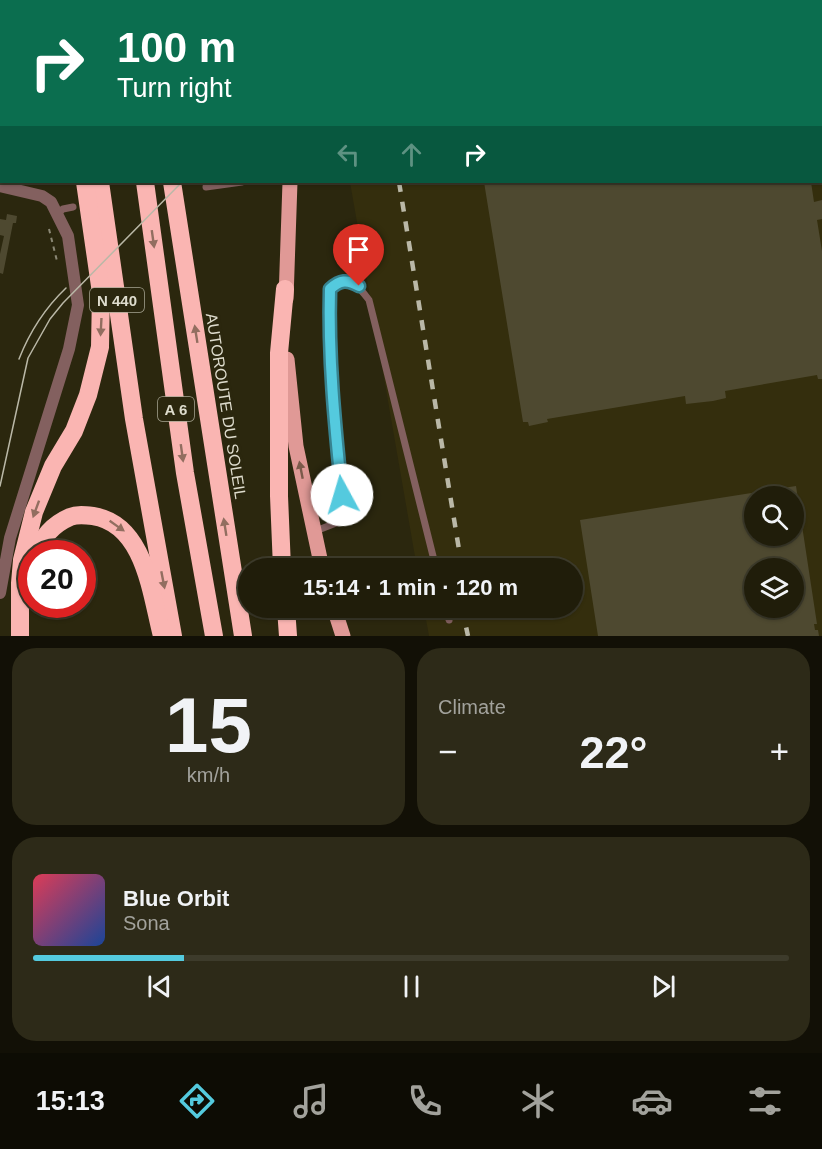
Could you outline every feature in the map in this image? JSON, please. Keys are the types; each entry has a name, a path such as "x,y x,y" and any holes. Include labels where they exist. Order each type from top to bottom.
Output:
{"highway":[{"path":"20,636 22,560 34,512 53,466 74,431 88,395 100,347 101,293 85,183"},
{"name":"N 440","path":"100,183 134,419 173,636"},
{"name":"A 6","path":"145,183 185,474 214,636"},
{"name":"AUTOROUTE DU SOLEIL","path":"172,183 243,636"},
{"path":"282,558 279,496 279,353 285,289"},
{"path":"44,540 47,533 59,522 74,515 86,515 111,521 130,537 138,550 162,636"},
{"path":"234,585 251,636"},
{"path":"31,618 31,636"},
{"path":"287,618 288,636"}],"main road":[{"path":"290,183 285,289 290,404 296,446 320,558"},
{"path":"337,618 343,636"}],"street":[{"path":"0,186 42,196 51,202 68,236 78,306 69,349 10,538 0,593"}],"lane":[{"path":"206,187 235,183"},
{"path":"56,215 63,209 73,207"},
{"path":"313,532 336,523 345,516 333,412 329,317 330,289 338,282 351,281 359,286 369,300 434,558"}],"path":[{"path":"56,215 49,228 59,269"}],"shaded area":[{"path":"350,183 822,183 822,636 429,636 426,618 583,618 583,558 415,558"}],"building":[{"path":"484,183 811,183 814,202 822,200 822,219 817,220 822,251 822,379 818,379 817,375 725,391 726,398 713,401 686,404 685,396 547,419 548,422 529,426 528,422 523,422"},
{"path":"7,214 17,216 16,223 13,223 3,274 0,273 0,254 4,236 0,235 0,219 6,220"},
{"path":"744,494 744,546 804,546 804,539 817,624 814,624 819,636 598,636 580,520"}],"tram line":[{"path":"0,486 28,358 50,319 181,183"},
{"path":"19,359 38,321 66,288"}],"railway":[{"path":"399,183 460,558"},
{"path":"464,618 468,636"}],"route":[{"path":"342,495 333,412 330,289 338,282 351,281 359,286"}]}
